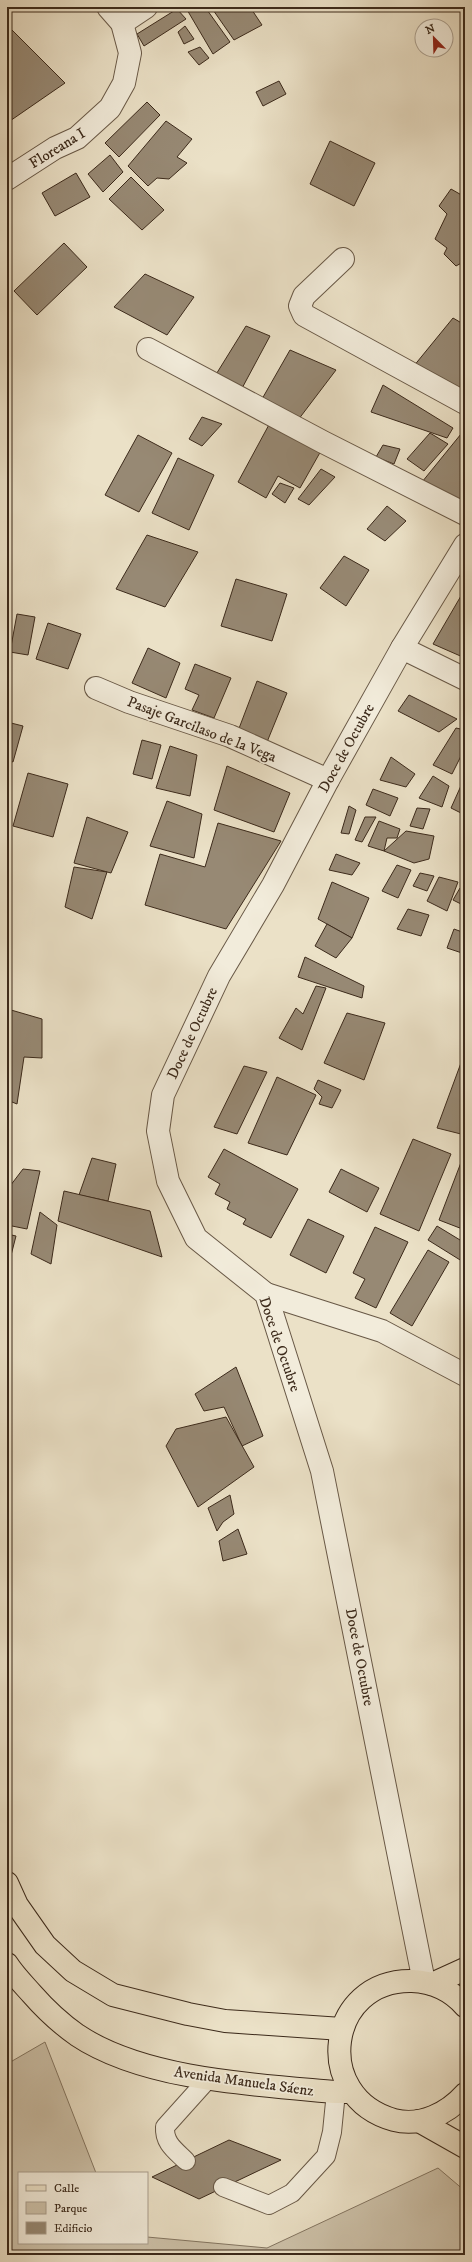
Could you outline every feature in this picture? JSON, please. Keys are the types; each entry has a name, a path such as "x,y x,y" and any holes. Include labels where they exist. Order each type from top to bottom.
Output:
{"main road":[{"path":"7,1883 17,1905 45,1945 73,1971 113,1995 188,2014 226,2021 342,2029"},
{"name":"Avenida Manuela Sáenz","path":"7,1964 50,2014 78,2036 116,2055 174,2072 243,2084 344,2092"},
{"path":"428,1983 465,1969"},
{"path":"465,2006 446,1990 428,1983 398,1981 374,1990 354,2006 342,2029 338,2045 344,2092 381,2116 399,2121 419,2121 438,2116 456,2105 465,2094"},
{"path":"419,2121 465,2148"}],"street":[{"path":"115,15 146,7"},
{"name":"Floreana I","path":"7,179 55,148 77,138 110,108 124,83 130,53 115,15"},
{"path":"343,259 304,296 300,306 304,315 465,403"},
{"path":"148,349 323,442 465,514"},
{"name":"Doce de Octubre","path":"428,1983 322,1471 266,1294 196,1238 168,1181 158,1131 163,1095 219,976 273,885 328,780 402,648 465,545"},
{"path":"402,648 465,679"},
{"name":"Pasaje Garcilaso de la Vega","path":"96,688 130,702 230,736 328,780"},
{"path":"266,1294 382,1331 465,1376"}],"lane":[{"path":"186,2161 170,2146 164,2137 165,2127 209,2078"},
{"path":"223,2187 269,2205 292,2193 326,2156 344,2092"}],"green space":[{"path":"45,2042 96,2172 18,2172 18,2244 148,2244 148,2237 267,2248 438,2168 465,2191 465,2255 7,2255 7,2064"}],"building":[{"path":"205,7 230,42 213,54 186,8"},
{"path":"211,7 250,7 262,25 234,40"},
{"path":"177,9 186,19 144,46 137,34"},
{"path":"7,25 65,83 7,123"},
{"path":"185,26 194,39 184,44 178,32"},
{"path":"200,47 209,58 199,65 188,52"},
{"path":"279,81 286,94 263,106 256,92"},
{"path":"147,102 160,115 119,157 105,143"},
{"path":"166,121 192,139 177,157 187,163 169,179 157,178 148,186 128,166"},
{"path":"330,141 375,163 354,206 310,184"},
{"path":"110,155 123,172 103,192 88,174"},
{"path":"76,173 90,197 55,216 42,193"},
{"path":"131,177 164,210 142,230 109,199"},
{"path":"451,189 465,197 465,261 456,266 444,254 447,248 435,239 447,214 439,206"},
{"path":"64,243 87,267 37,315 14,291"},
{"path":"145,274 194,297 167,335 114,307"},
{"path":"453,318 465,325 465,398 413,367"},
{"path":"246,326 270,336 240,392 215,376"},
{"path":"290,350 336,370 295,424 258,406"},
{"path":"383,385 453,428 447,438 371,412"},
{"path":"202,417 222,424 202,446 189,439"},
{"path":"271,421 322,449 300,488 278,476 266,498 238,482"},
{"path":"430,433 448,444 424,471 407,459"},
{"path":"461,434 465,436 465,494 458,502 422,482"},
{"path":"138,435 172,453 139,512 105,495"},
{"path":"383,445 400,449 394,464 376,457"},
{"path":"178,458 214,475 189,530 152,513"},
{"path":"321,469 335,477 309,505 298,499"},
{"path":"280,483 294,488 285,503 272,494"},
{"path":"387,506 406,521 385,541 367,529"},
{"path":"147,535 198,552 165,607 116,589"},
{"path":"344,556 369,570 346,606 320,588"},
{"path":"236,579 287,594 272,641 221,626"},
{"path":"465,589 465,658 433,644"},
{"path":"17,614 35,617 28,655 10,652"},
{"path":"48,623 81,634 68,669 36,659"},
{"path":"148,648 180,663 166,698 132,683"},
{"path":"195,664 231,678 214,718 192,710 199,695 185,689"},
{"path":"257,681 287,693 267,742 238,731"},
{"path":"409,695 457,719 439,732 398,711"},
{"path":"7,722 23,726 13,762 7,760"},
{"path":"456,728 465,730 465,748 452,774 433,765"},
{"path":"142,740 161,745 152,779 133,774"},
{"path":"170,746 197,755 190,796 156,788"},
{"path":"391,757 415,774 406,787 380,780"},
{"path":"227,766 290,793 274,832 214,810"},
{"path":"28,773 68,784 53,837 13,826"},
{"path":"433,776 449,786 442,807 419,798"},
{"path":"464,779 465,780 465,815 451,808"},
{"path":"373,789 398,798 390,816 366,805"},
{"path":"167,801 202,814 194,858 150,846"},
{"path":"349,806 356,810 349,834 341,833"},
{"path":"417,808 430,809 423,829 410,826"},
{"path":"87,817 128,832 111,873 74,863"},
{"path":"365,817 376,817 362,842 355,840"},
{"path":"379,821 400,829 397,838 387,838 384,851 368,846"},
{"path":"218,823 281,841 226,929 145,905 160,854 205,867"},
{"path":"406,831 434,836 429,859 414,863 384,851"},
{"path":"336,854 360,863 352,875 329,870"},
{"path":"397,865 411,870 398,898 382,891"},
{"path":"74,867 107,872 92,919 65,907"},
{"path":"420,873 434,876 427,891 413,886"},
{"path":"439,877 458,882 447,911 427,901"},
{"path":"332,882 369,898 352,938 318,919"},
{"path":"460,888 465,891 465,906 453,900"},
{"path":"408,909 429,915 421,936 397,929"},
{"path":"327,924 352,938 336,958 315,946"},
{"path":"454,929 465,933 465,954 447,948"},
{"path":"305,957 364,986 362,998 298,977"},
{"path":"316,986 326,988 302,1050 279,1038 296,1008 303,1014"},
{"path":"11,1010 42,1019 42,1058 24,1057 17,1104 7,1100 7,1025"},
{"path":"347,1013 385,1023 364,1080 324,1063"},
{"path":"465,1052 465,1135 437,1128"},
{"path":"244,1066 267,1072 237,1134 214,1127"},
{"path":"277,1077 316,1095 287,1155 248,1143"},
{"path":"318,1080 341,1090 332,1108 319,1104 322,1097 314,1089"},
{"path":"413,1139 451,1154 419,1231 380,1214"},
{"path":"224,1149 298,1189 271,1238 243,1224 246,1219 227,1209 230,1202 215,1194 220,1184 208,1177"},
{"path":"465,1152 465,1230 439,1220"},
{"path":"92,1158 116,1164 108,1201 79,1195"},
{"path":"23,1169 40,1171 27,1229 7,1225 7,1190"},
{"path":"341,1169 379,1188 367,1212 329,1192"},
{"path":"64,1191 150,1211 162,1257 58,1221"},
{"path":"40,1212 57,1225 51,1264 31,1254"},
{"path":"308,1219 344,1236 326,1273 290,1255"},
{"path":"437,1226 465,1243 465,1263 428,1240"},
{"path":"375,1227 408,1242 376,1308 355,1298 365,1279 353,1273"},
{"path":"7,1234 16,1236 7,1271"},
{"path":"428,1250 449,1262 412,1326 390,1313"},
{"path":"236,1367 263,1436 242,1446 224,1407 204,1411 195,1394"},
{"path":"226,1417 254,1467 198,1507 166,1446 176,1429"},
{"path":"230,1495 234,1514 223,1522 217,1531 208,1508"},
{"path":"238,1529 247,1554 223,1561 219,1541"},
{"path":"229,2140 281,2160 199,2199 152,2177"}]}
